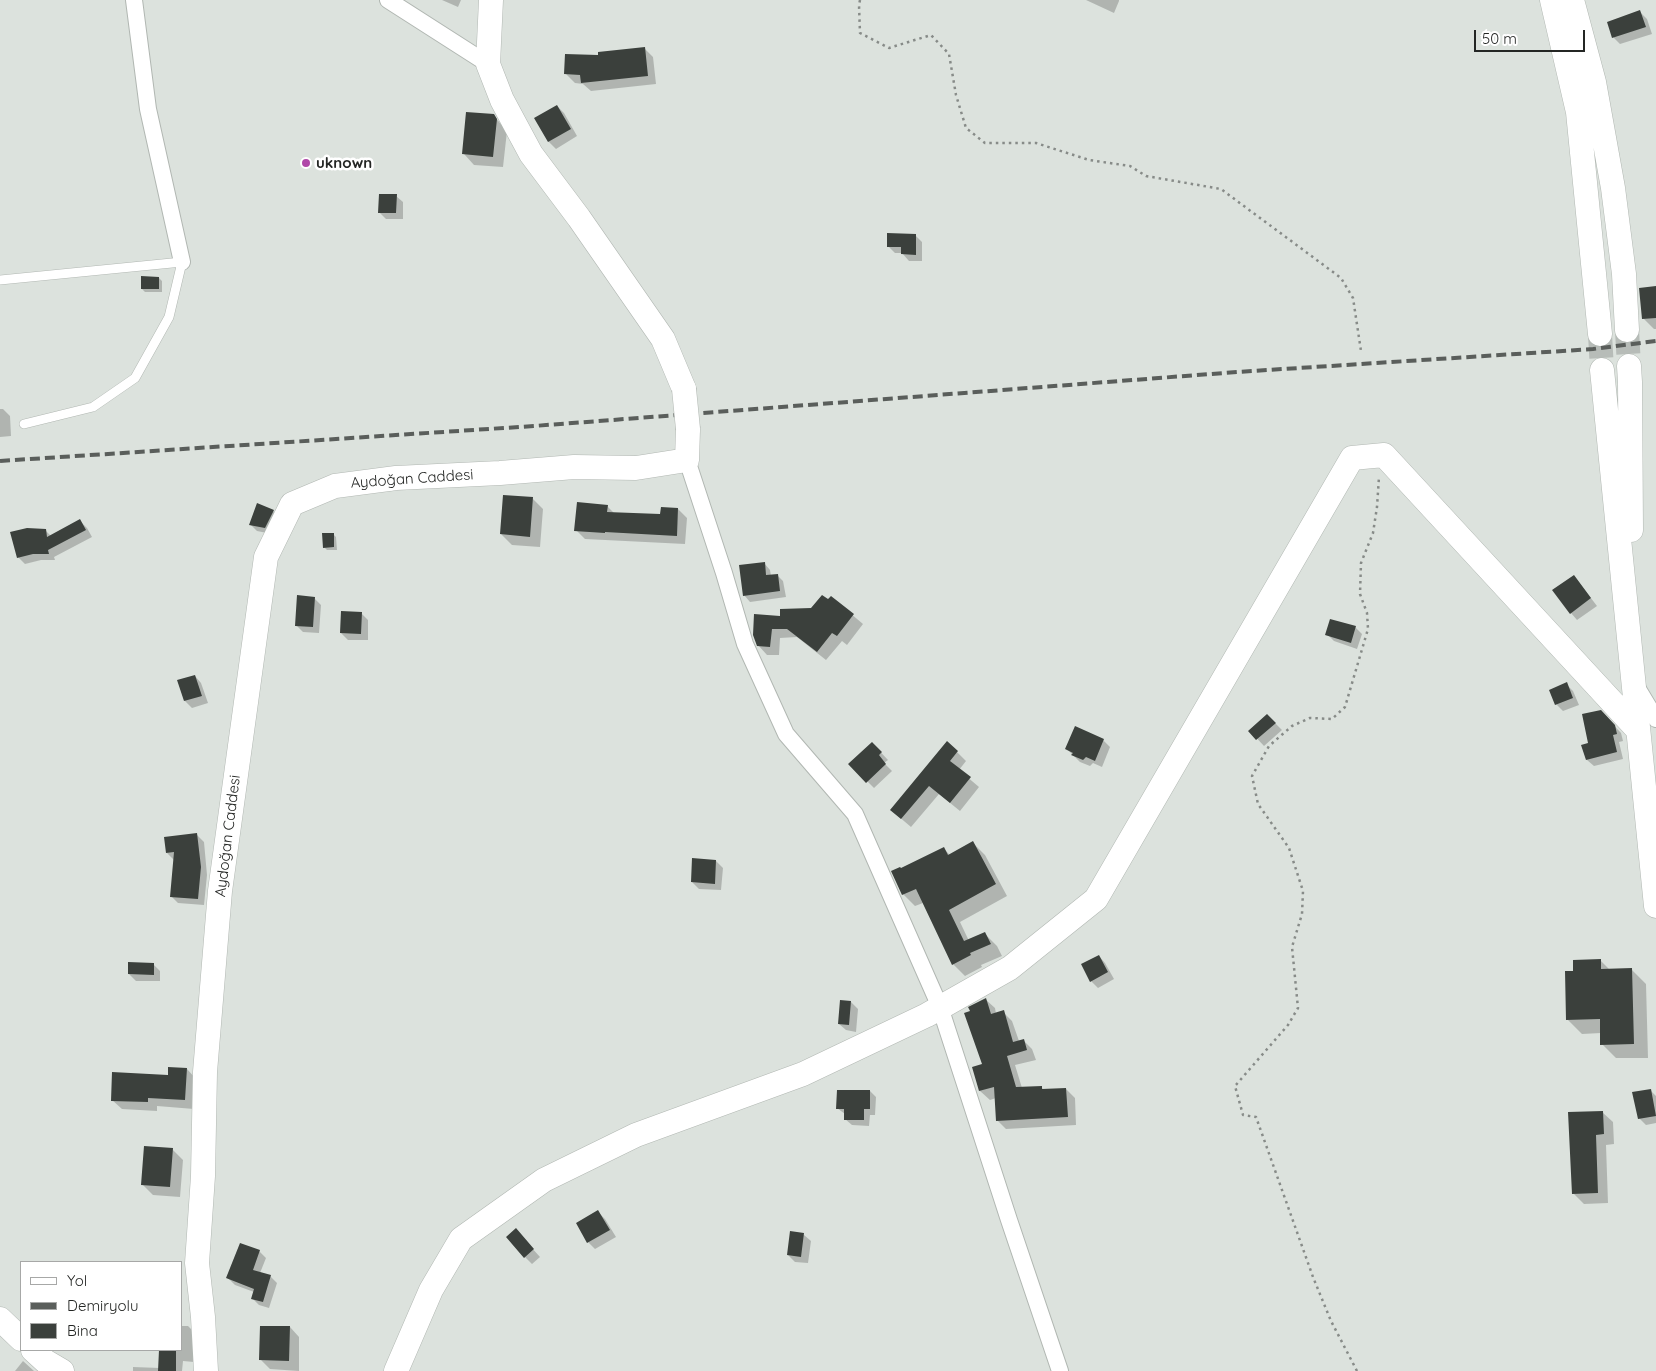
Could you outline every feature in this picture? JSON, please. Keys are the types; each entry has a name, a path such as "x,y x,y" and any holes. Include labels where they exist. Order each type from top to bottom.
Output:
{"street":[{"path":"134,0 148,109 168,192 182,262"},
{"path":"388,0 488,64"},
{"path":"491,0 488,64 502,100 531,154 579,218 663,339 684,389 688,429 687,460 745,644 786,734 855,814 940,1007 1008,1220 1060,1371"},
{"path":"1552,0 1578,112 1600,334"},
{"path":"1572,0 1594,82 1613,188 1624,274 1627,330"},
{"path":"1628,366 1630,382 1633,679"},
{"path":"1602,370 1633,679 1647,724 1656,906"},
{"path":"396,1371 431,1290 461,1239 544,1180 636,1135 803,1074 940,1007 1010,968 1096,899 1352,458 1384,455 1647,724"},
{"name":"Aydoğan Caddesi","path":"206,1371 197,1263 203,1176 205,1072 220,891 266,557 292,504 335,486 396,478 574,467 636,468 687,460"},
{"path":"0,1319 20,1338"},
{"path":"34,1351 45,1361 62,1371"}],"lane":[{"path":"0,280 182,262 169,317 135,378 93,408 24,424"}],"path":[{"path":"860,0 858,5 860,33 889,48 931,34 949,54 956,94 966,128 985,143 1036,143 1090,160 1130,166 1146,176 1222,189 1341,278 1354,298 1361,351"},
{"path":"1357,1371 1331,1321 1313,1277 1256,1118 1243,1115 1235,1086 1288,1025 1298,1008 1292,948 1302,914 1303,891 1289,848 1258,804 1252,776 1269,746 1292,726 1310,718 1332,719 1345,707 1368,629 1367,613 1360,594 1361,563 1373,533 1379,477 1384,455"}],"building":[{"path":"1640,10 1646,27 1612,38 1607,22"},
{"path":"645,47 648,76 581,83 580,75 564,74 565,54 598,55 598,52"},
{"path":"557,105 571,129 548,142 534,118"},
{"path":"466,112 494,114 497,119 493,157 462,154"},
{"path":"379,194 397,194 396,213 378,213"},
{"path":"887,233 916,234 916,255 901,254 901,247 887,247"},
{"path":"141,276 159,277 159,289 141,289"},
{"path":"1656,286 1656,318 1642,319 1639,288"},
{"path":"503,495 533,497 530,537 500,534"},
{"path":"577,502 608,505 607,512 660,514 661,507 678,508 677,536 574,531"},
{"path":"257,503 274,510 265,528 249,525"},
{"path":"80,519 86,530 48,550 49,554 33,554 17,558 10,532 27,528 46,529 47,537"},
{"path":"322,533 334,533 334,547 323,548"},
{"path":"765,562 766,575 778,574 780,591 743,596 739,565"},
{"path":"1574,575 1591,598 1570,614 1552,590"},
{"path":"297,595 315,597 313,627 295,626"},
{"path":"822,595 828,599 831,596 854,614 837,636 832,633 817,652 787,629 772,629 770,647 757,646 753,635 754,614 780,616 780,609 811,608"},
{"path":"341,611 362,612 361,634 340,633"},
{"path":"1330,619 1356,626 1351,643 1325,635"},
{"path":"195,675 202,696 184,701 177,680"},
{"path":"1567,682 1573,698 1555,705 1549,690"},
{"path":"1601,710 1615,725 1617,734 1613,735 1617,752 1586,760 1581,745 1588,743 1582,714"},
{"path":"1267,714 1276,723 1256,740 1248,731"},
{"path":"1075,726 1104,739 1095,761 1086,757 1083,760 1071,755 1073,753 1065,749"},
{"path":"947,741 958,751 950,761 971,777 950,803 929,786 901,819 890,810"},
{"path":"872,742 882,752 879,755 886,764 866,783 848,764"},
{"path":"197,833 201,867 198,899 170,897 174,852 166,853 164,837"},
{"path":"973,841 996,884 949,910 964,941 985,932 991,944 970,953 971,955 952,965 916,889 902,895 891,871 944,847 948,855"},
{"path":"692,858 716,860 715,884 691,882"},
{"path":"1099,955 1108,972 1090,982 1081,964"},
{"path":"1601,959 1601,969 1632,968 1634,1044 1600,1045 1600,1019 1566,1020 1565,971 1573,971 1573,960"},
{"path":"128,962 154,963 154,975 128,974"},
{"path":"986,998 991,1014 1004,1010 1013,1042 1024,1039 1027,1050 1007,1056 1016,1087 1042,1086 1042,1089 1066,1088 1068,1117 996,1121 994,1087 979,1091 972,1067 982,1064 964,1013 970,1011 968,1007"},
{"path":"840,1000 851,1001 849,1025 838,1024"},
{"path":"168,1067 187,1068 185,1100 148,1098 148,1102 111,1101 112,1072 168,1075"},
{"path":"1651,1089 1656,1116 1638,1119 1632,1092"},
{"path":"837,1090 870,1090 870,1109 864,1109 864,1120 844,1120 844,1109 836,1109"},
{"path":"1603,1111 1604,1134 1596,1135 1598,1193 1572,1194 1568,1112"},
{"path":"144,1146 173,1148 170,1187 141,1185"},
{"path":"598,1210 610,1230 587,1243 576,1223"},
{"path":"516,1228 534,1249 524,1258 506,1237"},
{"path":"790,1231 804,1233 801,1257 787,1255"},
{"path":"240,1243 260,1250 253,1270 271,1275 263,1302 251,1299 254,1289 226,1278"},
{"path":"260,1326 290,1326 289,1361 259,1360"},
{"path":"159,1351 176,1351 176,1371 158,1371"}],"tunnel":[{"path":"1627,330 1629,366"},
{"path":"1600,334 1602,370"}],"railway":[{"path":"0,461 534,426 1237,372 1593,349 1656,341"}],"place":[{"name":"uknown","path":"306,163"}]}
